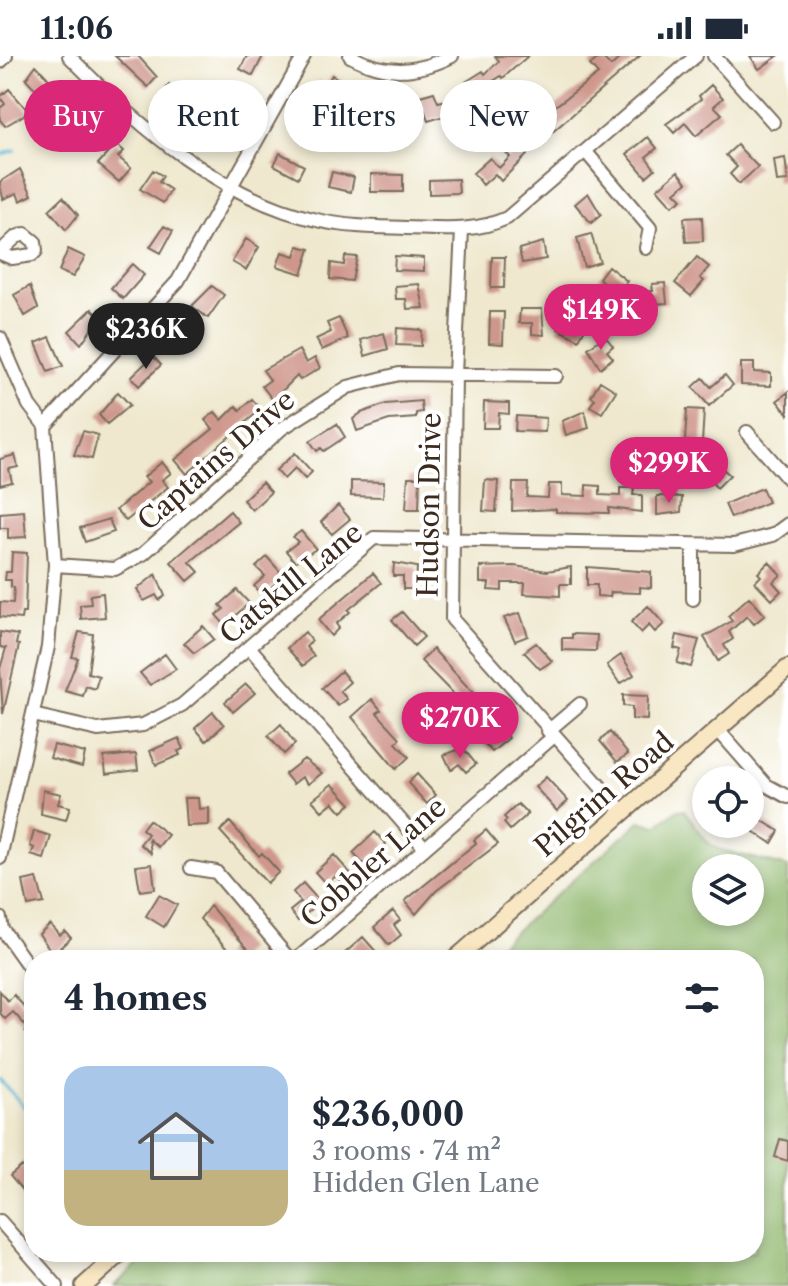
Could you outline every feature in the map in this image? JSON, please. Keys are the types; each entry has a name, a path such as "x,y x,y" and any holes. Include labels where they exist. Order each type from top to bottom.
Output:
{"street":[{"path":"0,62 6,56"},
{"path":"69,56 124,112 230,185 276,207 320,221 462,230 488,227 507,218 696,56"},
{"path":"45,426 178,281 304,56"},
{"path":"350,56 376,70 426,68 452,56"},
{"path":"714,56 773,122"},
{"path":"586,152 650,228 646,248"},
{"name":"Hudson Drive","path":"462,230 455,374 452,619 623,812"},
{"path":"0,338 29,405 45,426 55,565 48,647 0,858"},
{"name":"Captains Drive","path":"55,565 115,569 143,554 281,429 348,387 399,374 556,376"},
{"path":"747,432 788,479"},
{"name":"Catskill Lane","path":"33,715 98,730 143,725 182,705 374,538 734,545 773,535 788,524"},
{"path":"693,546 693,599"},
{"path":"249,647 425,848"},
{"name":"Pilgrim Road","path":"465,950 788,668"},
{"name":"Cobbler Lane","path":"305,950 425,848 580,704"},
{"path":"718,730 766,785 788,797"},
{"path":"191,868 216,872 284,950"},
{"path":"0,918 2,929 24,960"},
{"path":"0,1221 24,1248"},
{"path":"36,1262 57,1286"},
{"path":"84,1286 111,1262"}],"green space":[{"path":"677,810 684,810 692,821 692,838 705,838 718,849 737,854 692,854 692,926 764,926 764,861 788,867 788,1286 114,1286 141,1262 764,1262 764,950 493,950 640,821 656,826"}],"building":[{"path":"115,56 138,56 157,77 148,80 148,87"},
{"path":"247,56 263,56 253,76 240,69"},
{"path":"495,56 528,56 503,78 469,80 483,71 485,74 499,61"},
{"path":"601,56 611,66 622,56 640,56 557,128 557,105 598,74 590,65"},
{"path":"750,56 778,56 759,69"},
{"path":"36,65 50,80 27,80"},
{"path":"711,85 723,98 714,106 722,114 696,136 685,123 674,133 666,124 701,99 699,96"},
{"path":"9,89 24,106 24,115 5,126 0,120 0,108 5,104 0,97"},
{"path":"434,92 440,102 440,117 428,121 424,95"},
{"path":"648,137 657,148 646,157 655,169 646,177 627,154"},
{"path":"737,145 758,167 739,184 730,174 737,167 726,155"},
{"path":"109,152 123,152 118,157 131,168 119,182 98,164"},
{"path":"506,152 524,152 527,155 501,181 495,174 483,185 473,173 490,158 499,168 510,157"},
{"path":"280,153 304,166 298,178 274,165"},
{"path":"785,158 788,181 777,182 774,160"},
{"path":"20,169 32,195 20,201 17,193 3,199 0,182"},
{"path":"153,170 163,176 159,182 171,190 163,203 140,189"},
{"path":"678,171 687,182 675,192 682,199 672,206 657,189"},
{"path":"332,172 354,177 351,192 328,187"},
{"path":"371,174 403,175 403,192 371,192"},
{"path":"458,179 459,193 429,194 429,180"},
{"path":"588,193 601,215 591,223 575,204"},
{"path":"63,197 78,215 66,230 49,210"},
{"path":"702,217 703,241 686,242 684,218"},
{"path":"164,226 173,231 161,253 150,247"},
{"path":"591,234 600,262 584,267 577,238"},
{"path":"246,239 259,247 246,270 232,262"},
{"path":"543,242 546,259 522,263 519,249"},
{"path":"298,246 310,249 302,274 277,266 282,252 295,256"},
{"path":"68,249 85,257 73,277 59,271"},
{"path":"345,256 357,257 352,281 330,279 331,263 344,265"},
{"path":"395,256 424,258 424,271 394,270"},
{"path":"492,257 505,257 504,288 491,288"},
{"path":"697,257 709,267 700,278 704,281 691,296 675,283"},
{"path":"132,264 144,275 123,299 111,288"},
{"path":"608,266 627,281 616,298 599,278"},
{"path":"665,283 667,303 637,305 636,292 653,291 652,284"},
{"path":"419,284 424,308 407,309 406,299 396,299 395,286"},
{"path":"30,286 38,308 25,316 14,295"},
{"path":"212,286 224,295 208,318 192,306"},
{"path":"92,309 100,317 81,344 69,331"},
{"path":"520,309 542,309 544,335 532,334 532,323 519,323"},
{"path":"490,312 504,312 503,344 489,343"},
{"path":"565,314 587,325 579,340 558,329"},
{"path":"339,318 348,338 322,350 316,339 331,332 327,323"},
{"path":"179,326 190,338 175,354 163,343"},
{"path":"397,328 422,330 421,346 396,345"},
{"path":"384,333 388,349 365,356 361,340"},
{"path":"605,336 613,346 607,351 613,358 600,368 588,348"},
{"path":"50,337 63,366 48,372 36,343"},
{"path":"299,350 306,363 315,358 320,368 300,380 297,376 273,400 262,386 270,380 263,370"},
{"path":"153,356 161,365 139,386 131,377"},
{"path":"741,363 754,363 754,372 771,373 771,386 741,385"},
{"path":"725,375 733,385 709,406 693,387 703,378 711,387"},
{"path":"600,381 616,391 602,413 590,406 595,399 591,396"},
{"path":"118,392 130,405 107,424 99,415"},
{"path":"788,392 788,414 777,401"},
{"path":"252,399 261,409 187,474 175,460 213,429 205,420 215,412 222,420 236,406 240,410"},
{"path":"421,401 422,412 416,413 416,418 389,420 357,431 353,419 361,413 386,404"},
{"path":"484,402 509,403 509,414 499,413 498,428 483,428"},
{"path":"687,409 704,410 702,443 685,441"},
{"path":"585,411 589,428 566,435 562,421"},
{"path":"516,416 546,418 545,432 515,431"},
{"path":"337,424 345,437 324,451 321,448 317,451 310,441"},
{"path":"83,431 98,435 92,459 74,455"},
{"path":"295,453 312,472 305,479 295,468 284,479 276,470"},
{"path":"704,453 730,475 717,488 694,463"},
{"path":"15,455 18,467 9,469 12,482 0,485 0,459"},
{"path":"162,462 171,473 162,480 168,487 126,521 116,510 149,482 144,477"},
{"path":"408,477 420,477 419,509 406,509"},
{"path":"485,480 498,481 496,512 483,511"},
{"path":"351,481 384,482 383,497 351,496"},
{"path":"262,482 271,492 252,510 243,500"},
{"path":"513,483 528,483 527,497 548,498 549,484 562,484 562,495 586,496 586,485 600,486 600,495 620,496 620,488 634,488 633,495 642,495 642,512 609,508 609,513 556,512 556,509 512,511"},
{"path":"762,488 768,502 731,518 725,504"},
{"path":"657,496 682,497 681,512 657,515"},
{"path":"338,505 350,519 332,534 321,522"},
{"path":"24,511 26,537 8,538 8,528 0,528 0,513"},
{"path":"230,511 239,522 190,562 199,572 188,581 171,562"},
{"path":"109,519 114,532 85,542 80,528"},
{"path":"301,531 316,549 295,562 286,551 298,542 293,537"},
{"path":"12,552 27,553 25,613 22,613 21,619 0,617 0,602 13,603 14,587 11,587 11,580 5,580 6,572 11,572"},
{"path":"267,557 284,576 262,595 254,586 265,576 256,567"},
{"path":"769,562 781,575 773,582 781,591 772,600 755,582 761,576 758,573"},
{"path":"394,563 417,567 416,589 403,589 403,576 393,576"},
{"path":"514,566 547,571 571,567 571,584 560,584 560,596 524,594 525,583 502,583 502,591 488,590 489,583 480,583 480,567"},
{"path":"587,567 651,572 651,588 640,587 640,593 611,592 610,597 597,596 597,585 587,585"},
{"path":"373,573 381,583 348,610 350,612 336,624 339,628 331,636 318,620"},
{"path":"156,574 165,596 159,600 156,595 144,601 137,589"},
{"path":"237,590 249,603 225,625 216,615 224,609 220,605"},
{"path":"103,593 105,617 81,619 80,605 91,604 90,595"},
{"path":"749,597 765,615 754,624 747,616 729,632 733,639 724,645 729,654 718,661 704,637 732,621 728,616"},
{"path":"648,606 664,624 655,632 649,625 641,633 631,622"},
{"path":"402,612 424,637 414,646 392,620"},
{"path":"520,613 528,636 515,641 504,618"},
{"path":"203,626 214,639 194,653 184,643"},
{"path":"0,632 18,635 16,644 19,645 3,714 0,669 6,648 0,647"},
{"path":"79,632 93,634 88,673 99,676 95,689 86,686 83,696 65,691 78,658 72,657"},
{"path":"305,632 312,641 306,647 314,656 303,666 287,648"},
{"path":"572,634 597,635 596,651 562,650 562,638 572,638"},
{"path":"677,635 699,640 691,667 677,663 681,650 674,648"},
{"path":"536,643 552,661 540,669 524,652"},
{"path":"433,649 476,696 465,706 421,661"},
{"path":"165,654 176,669 150,685 140,673"},
{"path":"621,655 634,675 620,684 607,665"},
{"path":"341,671 350,682 340,691 347,699 338,706 322,688"},
{"path":"246,684 255,693 233,712 225,702"},
{"path":"623,695 648,696 647,720 632,719 632,707 623,706"},
{"path":"372,699 381,710 377,713 400,738 396,743 409,757 396,769 352,717"},
{"path":"213,712 224,725 206,741 195,728"},
{"path":"281,724 295,744 284,754 268,736"},
{"path":"497,724 509,738 492,752 479,737"},
{"path":"610,732 628,754 617,762 600,741"},
{"path":"179,738 184,749 178,751 180,755 156,765 150,751"},
{"path":"54,745 85,753 82,767 50,758"},
{"path":"463,748 476,764 466,772 459,764 451,770 444,755"},
{"path":"136,754 138,770 106,774 104,757"},
{"path":"304,759 322,773 308,784 302,777 293,784 285,774"},
{"path":"417,774 436,795 427,804 408,783"},
{"path":"546,777 568,801 557,811 535,787"},
{"path":"332,784 351,804 342,812 333,802 322,811 312,800"},
{"path":"43,790 61,794 58,804 70,807 66,820 41,814"},
{"path":"184,798 198,798 199,809 209,808 209,825 186,826"},
{"path":"518,804 528,814 510,830 504,823 507,820 504,817"},
{"path":"149,820 168,835 158,847 149,839 151,853 140,844 148,834 142,829"},
{"path":"230,822 259,856 262,853 279,872 267,883 220,831"},
{"path":"764,822 779,831 772,843 764,838"},
{"path":"486,830 498,844 436,891 416,914 405,901 476,843 474,840"},
{"path":"34,831 51,836 44,859 31,855"},
{"path":"375,832 386,844 363,864 353,853"},
{"path":"334,855 352,875 343,883 336,876 326,884 315,872"},
{"path":"152,864 155,889 140,891 136,866"},
{"path":"37,878 44,903 28,906 23,881"},
{"path":"303,883 320,902 298,921 290,911 301,902 293,892"},
{"path":"159,895 177,905 164,927 146,916"},
{"path":"210,906 248,949 228,950 200,919"},
{"path":"393,911 400,920 394,925 401,935 389,945 374,927"},
{"path":"50,924 60,935 65,931 71,938 58,950 50,950 39,934"},
{"path":"363,937 375,950 348,950"},
{"path":"0,991 8,1001 14,995 24,1006 24,1024 13,1012 5,1019 0,1013"},
{"path":"780,1139 788,1141 788,1161 775,1157"},
{"path":"22,1166 24,1193 10,1176"}],"waterway":[{"path":"0,155 15,150"},
{"path":"0,1080 24,1107"}]}
